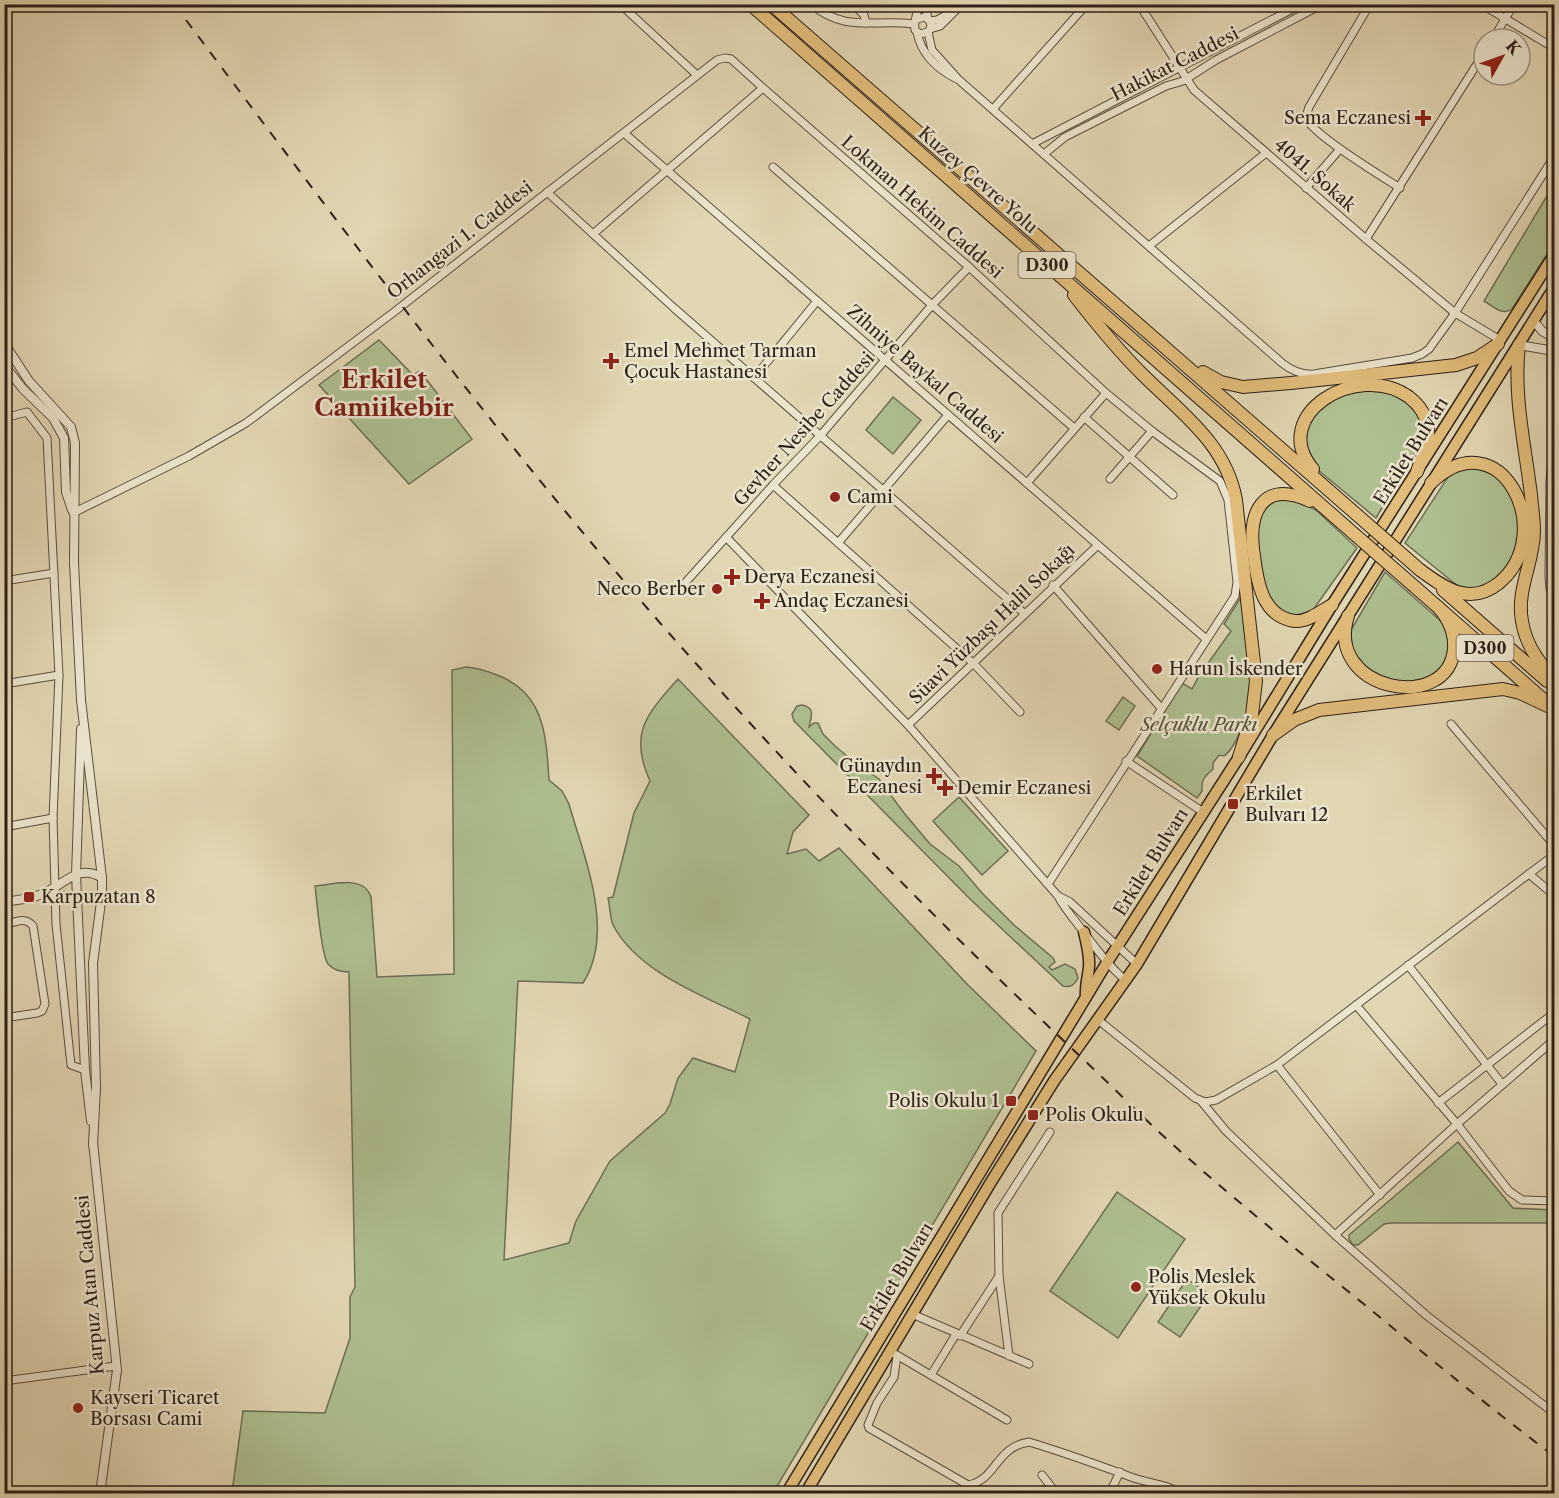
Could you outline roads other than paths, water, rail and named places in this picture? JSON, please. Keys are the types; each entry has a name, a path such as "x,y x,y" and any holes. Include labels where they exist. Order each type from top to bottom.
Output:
{"highway":[{"name":"Kuzey Çevre Yolu","path":"750,4 1438,607"},
{"name":"Kuzey Çevre Yolu","path":"771,4 1420,570"},
{"path":"1059,275 1098,326 1133,365 1205,434 1218,451 1229,472 1237,509 1256,681 1252,715 1239,757"},
{"path":"1114,303 1142,320 1206,374 1235,386 1291,383 1446,367 1477,358 1499,342"},
{"path":"1520,345 1517,361 1518,391 1534,531 1522,587 1520,612 1529,646 1536,659 1554,680"},
{"path":"1337,497 1305,459 1301,437 1306,420 1313,410 1330,396 1350,387 1369,384 1389,387 1407,395 1424,414 1428,431 1417,472"},
{"path":"1420,570 1457,592 1469,595 1482,592 1495,585 1511,571 1520,555 1525,536 1524,513 1519,497 1506,478 1494,468 1468,462 1449,469 1431,483"},
{"path":"1324,507 1297,495 1273,496 1262,504 1255,514 1251,527 1251,541 1257,582 1266,602 1276,614 1286,619 1302,620 1332,605"},
{"name":"D300","path":"1420,570 1554,688"},
{"path":"1348,616 1345,628 1346,646 1356,667 1384,684 1413,687 1429,683 1438,677 1447,668 1452,657 1454,648 1452,630 1438,607"},
{"name":"D300","path":"1438,607 1554,709"},
{"path":"1273,735 1293,720 1320,710 1503,689 1520,693 1554,709"}],"main road":[{"name":"Erkilet Bulvarı","path":"786,1494 1106,964 1239,757 1332,605 1554,255"},
{"name":"Erkilet Bulvarı","path":"805,1494 893,1353 912,1314 1027,1124 1096,1019 1137,964 1273,735 1554,288"},
{"path":"1084,932 1089,953 1085,984 1086,998"}],"street":[{"path":"547,192 697,75 620,4"},
{"path":"811,4 835,19 852,23 915,22 922,17 937,20 960,7"},
{"path":"853,4 864,15 866,23"},
{"path":"918,4 915,22 920,47 926,56 950,76 959,80"},
{"path":"925,4 932,50 959,80 1282,363 1303,374 1417,357 1429,349 1455,313 1554,157"},
{"path":"993,109 1087,4"},
{"name":"4041. Sokak","path":"1139,4 1194,90 1455,313 1499,342"},
{"name":"Hakikat Caddesi","path":"1032,144 1302,4"},
{"name":"Hakikat Caddesi","path":"1044,154 1065,137 1166,86 1188,78 1216,60 1323,4"},
{"path":"1370,4 1307,112 1310,123 1340,149 1400,188"},
{"path":"1481,4 1554,48"},
{"path":"1500,27 1514,4"},
{"path":"917,32 923,34 940,26 960,7"},
{"name":"Lokman Hekim Caddesi","path":"697,75 720,59 728,58 969,267 1106,393 1152,431 1220,481 1226,492 1237,587 1233,600 1205,638 1048,884"},
{"path":"1366,239 1472,72"},
{"path":"593,234 763,88"},
{"name":"Zihniye Baykal Caddesi","path":"624,133 1205,638"},
{"path":"1306,188 1340,149"},
{"path":"1149,246 1266,153"},
{"path":"773,167 1074,428"},
{"name":"Orhangazi 1. Caddesi","path":"73,513 189,456 246,423 394,312 547,192 674,308 1025,614"},
{"name":"Gevher Nesibe Caddesi","path":"685,583 820,436 932,305 969,267"},
{"path":"754,378 818,301"},
{"path":"1534,321 1542,331 1554,338"},
{"path":"4,343 28,381 71,427 75,443 73,513 81,700 76,875"},
{"path":"1520,345 1554,351"},
{"path":"4,365 23,390 53,418 64,438 66,492 73,513"},
{"path":"1027,483 1106,393"},
{"path":"4,418 27,412 47,438 59,675 53,818 56,924 70,1065 85,1070"},
{"path":"838,543 948,415"},
{"path":"1084,417 1173,495"},
{"path":"1110,479 1152,431"},
{"path":"1554,438 1550,482 1549,577 1554,600"},
{"path":"773,485 973,663 1020,712"},
{"path":"726,537 908,725 1048,884 1106,964 1125,981"},
{"name":"Süavi Yüzbaşı Halil Sokağı","path":"908,725 1098,544"},
{"path":"4,581 54,573"},
{"path":"1053,585 1161,708"},
{"path":"4,684 59,675"},
{"path":"81,700 102,878"},
{"path":"1450,724 1554,845"},
{"path":"1126,761 1203,812"},
{"path":"4,827 53,818"},
{"path":"1201,1101 1216,1100 1277,1065 1554,855"},
{"path":"4,902 55,891 81,872 93,872 102,878"},
{"path":"1529,874 1554,895"},
{"name":"Karpuz Atan Caddesi","path":"76,875 85,1070 116,1366 113,1406 100,1494"},
{"name":"Karpuz Atan Caddesi","path":"93,1145 96,1087 93,963 102,878"},
{"path":"55,891 77,899 91,899 102,894"},
{"path":"1058,896 1070,902 1137,964"},
{"path":"4,925 23,920 33,926 45,1004 42,1011 37,1013 4,1018"},
{"path":"1408,965 1502,1084"},
{"path":"1356,1005 1457,1124 1513,1195 1528,1201 1554,1200"},
{"path":"1438,1102 1554,1013"},
{"path":"1096,1019 1201,1101 1226,1131 1384,1281 1426,1316 1554,1413"},
{"path":"1335,1235 1554,1040"},
{"path":"1277,1065 1380,1195"},
{"path":"1009,1356 999,1276 998,1213 1050,1132"},
{"path":"931,1375 999,1276"},
{"path":"912,1314 1029,1364"},
{"path":"893,1353 1007,1420"},
{"path":"893,1353 894,1377 877,1403 868,1425 869,1428 968,1485 985,1478 1008,1450 1018,1444 1029,1442 1140,1480 1169,1486 1182,1494"},
{"path":"4,1381 116,1366"},
{"path":"1109,1494 1120,1472"},
{"path":"1042,1475 1057,1494"}],"railway":[{"path":"174,4 396,299 510,444 682,648 849,828 1023,1002 1171,1143 1291,1245 1554,1456"}],"place":[{"name":"Sema Eczanesi","path":"1423,118"},
{"name":"Emel Mehmet Tarman Çocuk Hastanesi","path":"611,361"},
{"name":"Cami","path":"835,497"},
{"name":"Derya Eczanesi","path":"732,577"},
{"name":"Neco Berber","path":"717,589"},
{"name":"Andaç Eczanesi","path":"762,601"},
{"name":"Harun İskender","path":"1157,669"},
{"name":"Günaydın Eczanesi","path":"934,776"},
{"name":"Demir Eczanesi","path":"945,788"},
{"name":"Erkilet Bulvarı 12","path":"1233,804"},
{"name":"Karpuzatan 8","path":"29,897"},
{"name":"Polis Okulu 1","path":"1011,1101"},
{"name":"Polis Okulu","path":"1033,1115"},
{"name":"Polis Meslek Yüksek Okulu","path":"1136,1287"},
{"name":"Kayseri Ticaret Borsası Cami","path":"78,1408"}],"district":[{"name":"Erkilet Camiikebir","path":"384,393"}],"park label":[{"name":"Selçuklu Parkı","path":"1199,725"}]}
